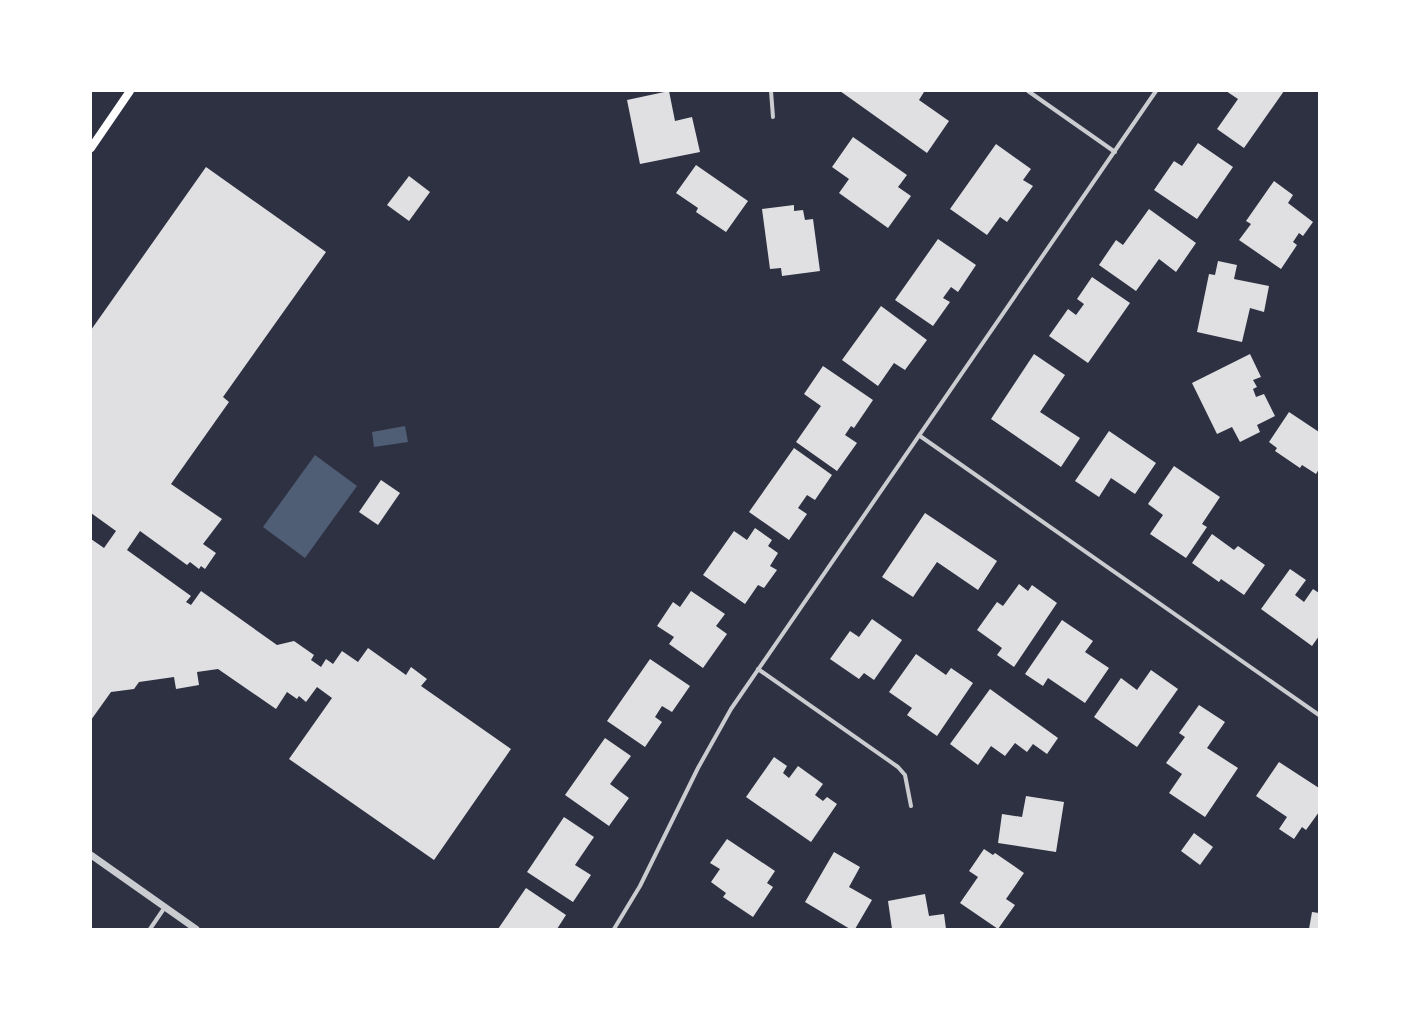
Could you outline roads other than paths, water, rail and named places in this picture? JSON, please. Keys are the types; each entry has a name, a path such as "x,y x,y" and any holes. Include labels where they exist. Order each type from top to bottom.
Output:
{"main road":[{"path":"91,148 130,91"}],"street":[{"path":"771,91 773,117"},
{"path":"1028,91 1115,152"},
{"path":"614,929 640,886 698,768 731,709 1156,91"},
{"path":"920,436 1319,715"},
{"path":"758,669 898,767 905,775 911,806"},
{"path":"91,854 196,929"},
{"path":"150,929 165,907"}],"water":[{"path":"405,426 408,442 374,447 372,432"},
{"path":"315,455 357,486 305,558 263,527"}]}
